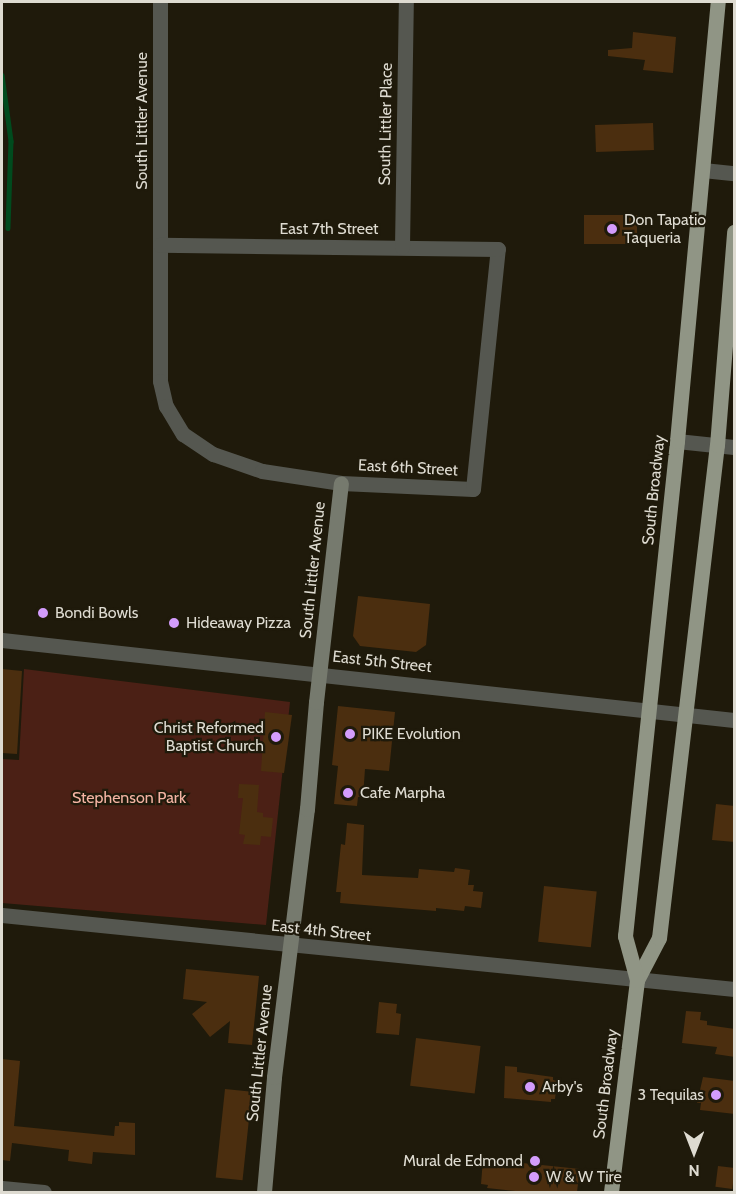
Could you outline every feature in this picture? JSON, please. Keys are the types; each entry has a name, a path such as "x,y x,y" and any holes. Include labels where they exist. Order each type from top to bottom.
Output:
{"main road":[{"name":"South Broadway","path":"637,980 625,936 678,441 718,2"},
{"name":"South Broadway","path":"611,1192 637,980 659,938 717,445 735,232"}],"street":[{"name":"South Littler Avenue","path":"160,2 160,381 166,406 183,434 213,454 262,471 341,483 274,1077 264,1192"},
{"name":"South Littler Place","path":"402,247 406,2"},
{"path":"703,170 735,173"},
{"name":"East 7th Street","path":"160,245 498,249 473,489"},
{"path":"678,441 735,447"},
{"name":"East 6th Street","path":"341,483 473,489"},
{"name":"East 5th Street","path":"2,640 735,720"},
{"name":"East 4th Street","path":"2,915 735,989"},
{"path":"2,1188 44,1192"}],"green space":[{"name":"Stephenson Park","path":"24,669 290,702 266,925 2,903 2,759 19,760"}],"building":[{"path":"633,32 676,37 673,73 643,70 645,60 608,56 608,50 632,48"},
{"path":"653,123 654,150 596,152 595,125"},
{"path":"584,215 637,215 637,244 584,244"},
{"path":"358,596 430,604 426,645 416,652 360,646 353,636"},
{"path":"2,669 22,671 17,754 2,753"},
{"path":"338,706 395,712 389,771 365,769 363,797 358,797 357,806 334,804 338,766 332,765"},
{"name":"Christ Reformed Baptist Church","path":"265,712 292,715 284,773 261,771"},
{"path":"239,784 259,785 257,812 263,813 263,817 273,818 271,837 261,836 260,845 243,844 245,835 239,834 243,798 238,798"},
{"path":"716,804 735,806 735,842 712,840"},
{"path":"347,823 364,825 362,875 418,878 419,869 454,872 455,868 470,870 468,885 474,885 473,891 483,892 481,908 465,906 464,911 436,908 436,911 340,903 341,892 336,892 341,844 345,845"},
{"path":"544,886 597,892 591,947 538,942"},
{"path":"186,969 259,976 252,1045 228,1043 230,1021 210,1037 192,1014 207,1002 183,999"},
{"path":"379,1002 397,1004 396,1013 401,1014 399,1035 376,1033"},
{"path":"686,1011 701,1012 700,1020 707,1021 707,1025 735,1029 735,1057 715,1054 717,1047 682,1043"},
{"path":"416,1038 481,1046 475,1094 410,1086"},
{"path":"2,1059 20,1061 14,1126 114,1136 115,1126 119,1126 119,1122 135,1123 135,1155 93,1152 92,1164 68,1161 69,1150 12,1143 10,1161 2,1160"},
{"name":"Arby's","path":"505,1066 517,1067 517,1072 553,1077 553,1080 557,1081 555,1099 551,1099 551,1102 504,1098"},
{"name":"3 Tequilas","path":"703,1077 735,1081 735,1114 700,1110 701,1103 697,1103"},
{"path":"225,1089 252,1092 243,1180 216,1178"},
{"name":"W & W Tire","path":"483,1159 580,1169 577,1192 525,1192 487,1188 488,1185 481,1184"},
{"path":"718,1166 734,1168 732,1189 715,1187"}],"waterway":[{"path":"2,75 11,141 8,228"}],"place":[{"name":"Don Tapatio Taqueria","path":"612,229"},
{"name":"Bondi Bowls","path":"43,613"},
{"name":"Hideaway Pizza","path":"174,623"},
{"name":"PIKE Evolution","path":"350,734"},
{"name":"Christ Reformed Baptist Church","path":"276,737"},
{"name":"Cafe Marpha","path":"348,793"},
{"name":"Arby's","path":"530,1087"},
{"name":"3 Tequilas","path":"716,1095"},
{"name":"Mural de Edmond","path":"535,1161"},
{"name":"W & W Tire","path":"534,1177"}]}
